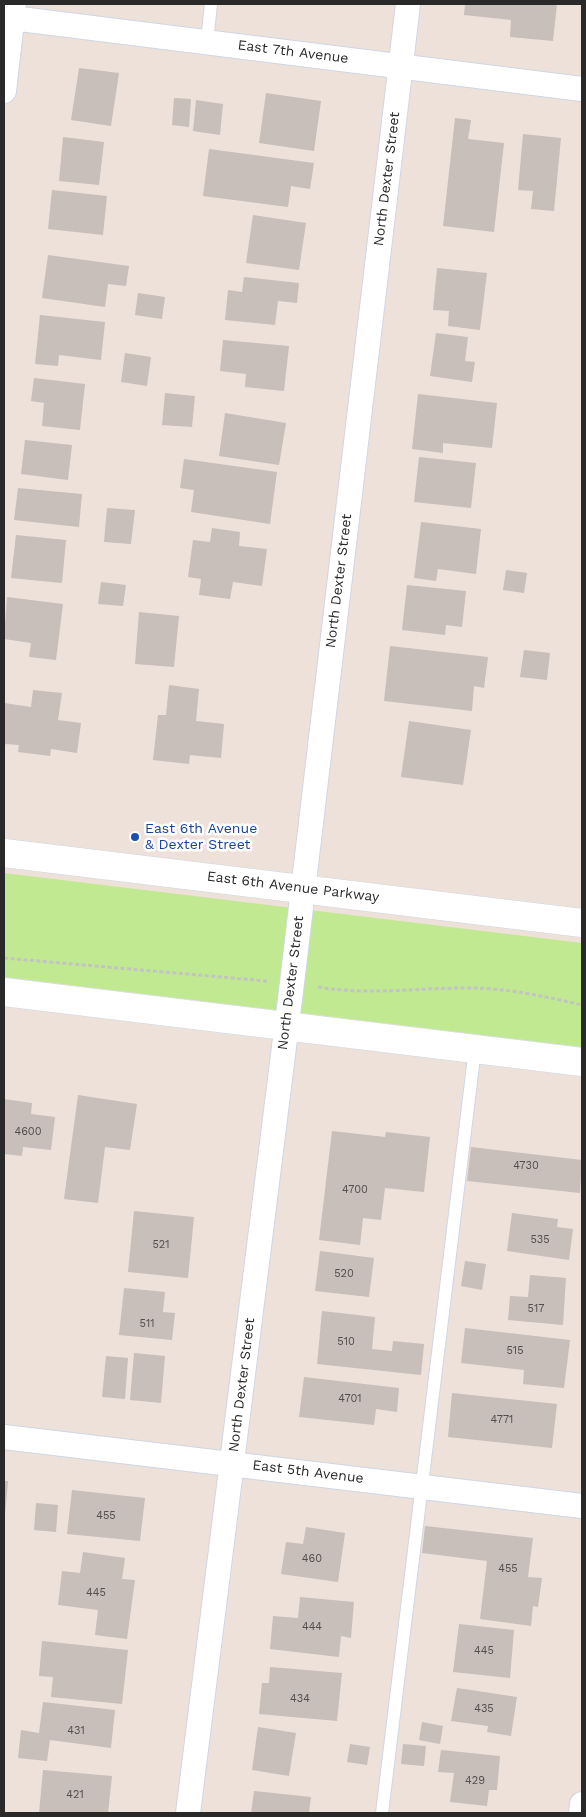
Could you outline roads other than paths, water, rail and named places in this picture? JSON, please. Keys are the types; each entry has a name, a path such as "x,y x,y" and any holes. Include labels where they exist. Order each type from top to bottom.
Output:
{"main road":[{"name":"East 6th Avenue Parkway","path":"4,852 582,922"},
{"path":"4,992 582,1062"}],"street":[{"name":"North Dexter Street","path":"188,1813 286,1026 408,4"},
{"name":"East 7th Avenue","path":"10,13 207,42 582,89"},
{"path":"4,91 10,13"},
{"name":"East 5th Avenue","path":"4,1437 232,1462 582,1506"},
{"path":"581,1813 582,1804"}],"lane":[{"path":"207,42 211,4"},
{"path":"382,1813 475,1049"}],"place":[{"name":"East 6th Avenue & Dexter Street","path":"135,837"}]}
